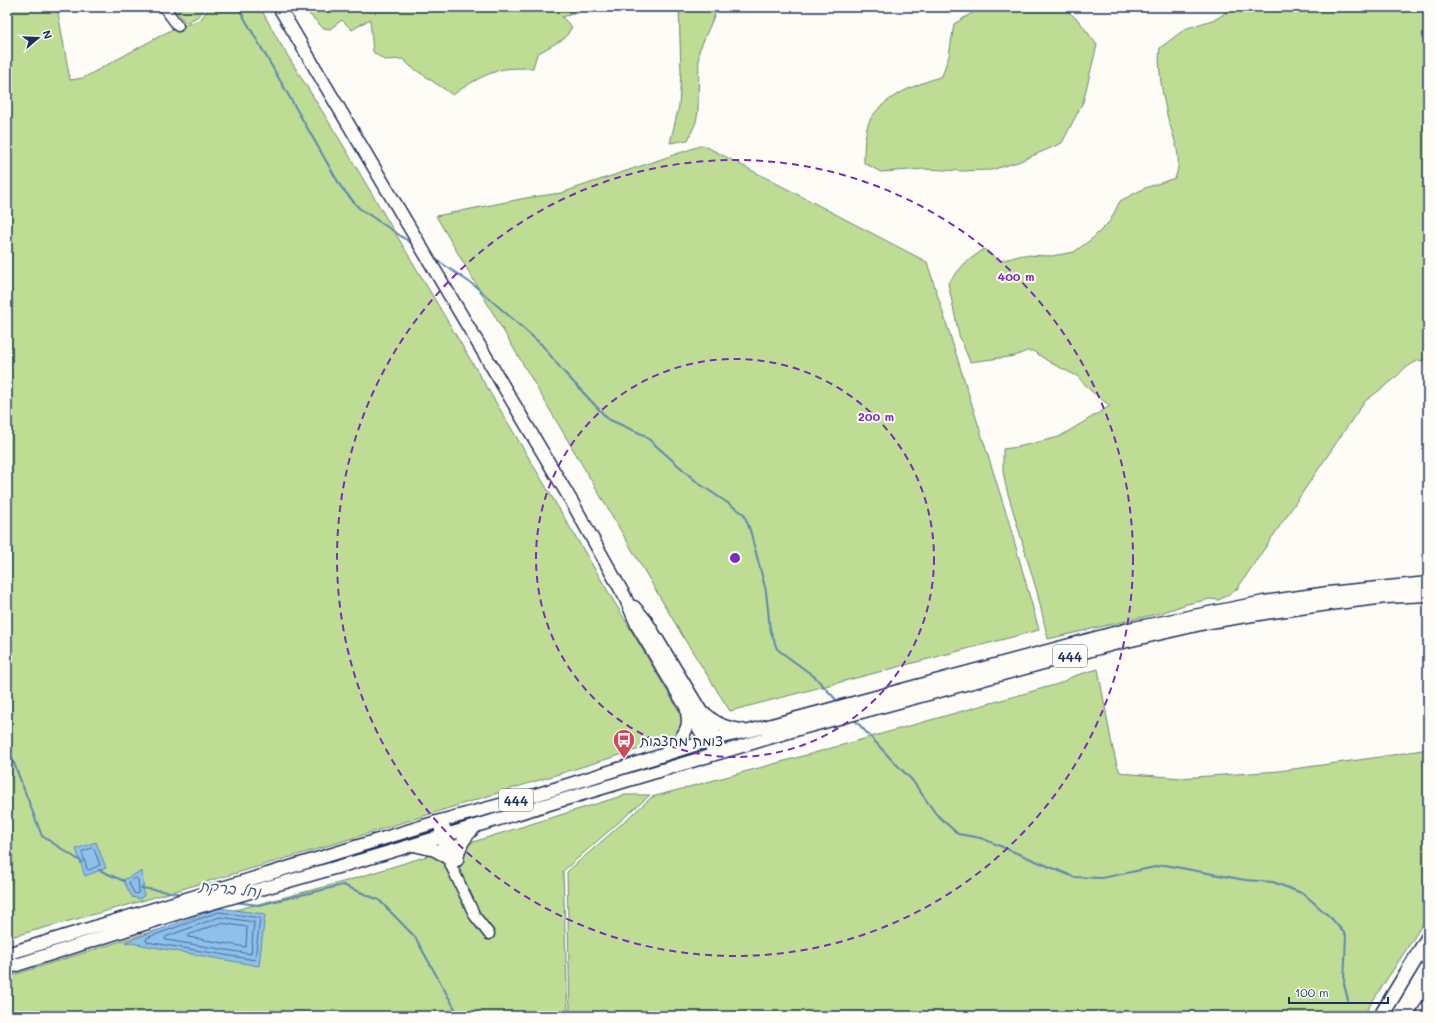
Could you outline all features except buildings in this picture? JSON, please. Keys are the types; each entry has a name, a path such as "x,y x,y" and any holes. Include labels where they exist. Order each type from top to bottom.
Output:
{"highway":[{"path":"1381,1016 1428,938"},
{"path":"1423,1016 1428,1007"}],"main road":[{"path":"279,7 572,502 625,597 638,627 691,706 719,753"},
{"name":"444","path":"7,954 440,821 526,798 712,740 1135,628 1264,602 1328,593 1428,583"},
{"name":"444","path":"7,968 191,909 412,845 802,728 1144,636 1265,612 1350,601 1428,594"},
{"path":"691,706 715,723 732,729 749,731"},
{"path":"665,754 683,735 688,722 691,706"},
{"path":"412,845 435,850 452,859 462,842 477,825"}],"street":[{"path":"164,7 178,26"},
{"path":"440,821 452,859 471,908 478,922 489,934"}],"green space":[{"path":"7,7 57,7 70,80 83,78 171,30 200,20 210,7 260,7 278,40 340,140 685,721 678,737 311,851 128,905 7,938"},
{"path":"174,7 206,7 197,17 185,23"},
{"path":"302,7 585,7 577,13 562,17 572,27 565,38 537,54 533,68 504,69 491,73 477,79 453,95 410,66 403,59 384,60 373,52 370,19 352,30 342,20 330,29 323,28"},
{"path":"679,7 718,7 699,51 698,112 696,122 688,140 670,143 679,106 681,72"},
{"path":"982,7 1063,7 1079,21 1097,45 1083,102 1062,143 1018,162 991,170 963,171 925,169 881,172 864,163 864,146 867,128 871,118 885,103 903,91 942,76 949,56 954,24"},
{"path":"1233,7 1428,7 1428,360 1417,361 1405,368 1393,380 1364,402 1237,589 1219,600 1210,599 1187,604 1161,613 1048,639 1037,592 1006,487 1003,471 1003,449 1059,437 1110,406 1091,391 1077,376 1051,363 1033,351 1027,351 1015,356 970,362 959,335 948,283 965,263 984,249 1000,261 1023,255 1052,256 1074,252 1093,238 1110,221 1120,201 1145,188 1175,178 1178,154 1167,115 1162,90 1159,63 1160,48 1185,29 1218,18"},
{"path":"703,145 927,262 1008,519 1039,630 730,711 685,640 436,216 526,198 561,193"},
{"path":"1098,669 1112,745 1120,772 1181,778 1279,771 1428,749 1428,916 1363,1016 570,1016 567,872 652,797 1058,684 1074,676"},
{"path":"625,795 650,795 563,871 568,1016 7,1016 7,977 143,934 343,882"}],"water":[{"path":"96,842 106,868 85,876 76,849"},
{"path":"142,871 144,896 139,899 132,897 123,880"},
{"path":"219,908 265,914 259,966 125,942"}],"waterway":[{"path":"238,7 341,187 359,208 414,245"},
{"path":"434,258 475,286 542,345 562,370 608,419 644,435 698,483 744,514 750,530 766,591 770,629 777,649 815,677 839,703"},
{"path":"853,718 912,780 936,814 958,834 981,838 1074,877 1102,878 1165,865 1245,880 1273,882 1304,894 1331,918 1346,935 1344,984 1348,1000"},
{"name":"נחל ברקת","path":"7,745 42,836 82,862"},
{"name":"נחל ברקת","path":"99,870 124,881"},
{"name":"נחל ברקת","path":"234,902 259,905 343,885 379,900 415,937 459,1016"},
{"name":"נחל ברקת","path":"141,888 184,894"}],"place":[{"name":"צומת מחצבות","path":"624,760"}]}
